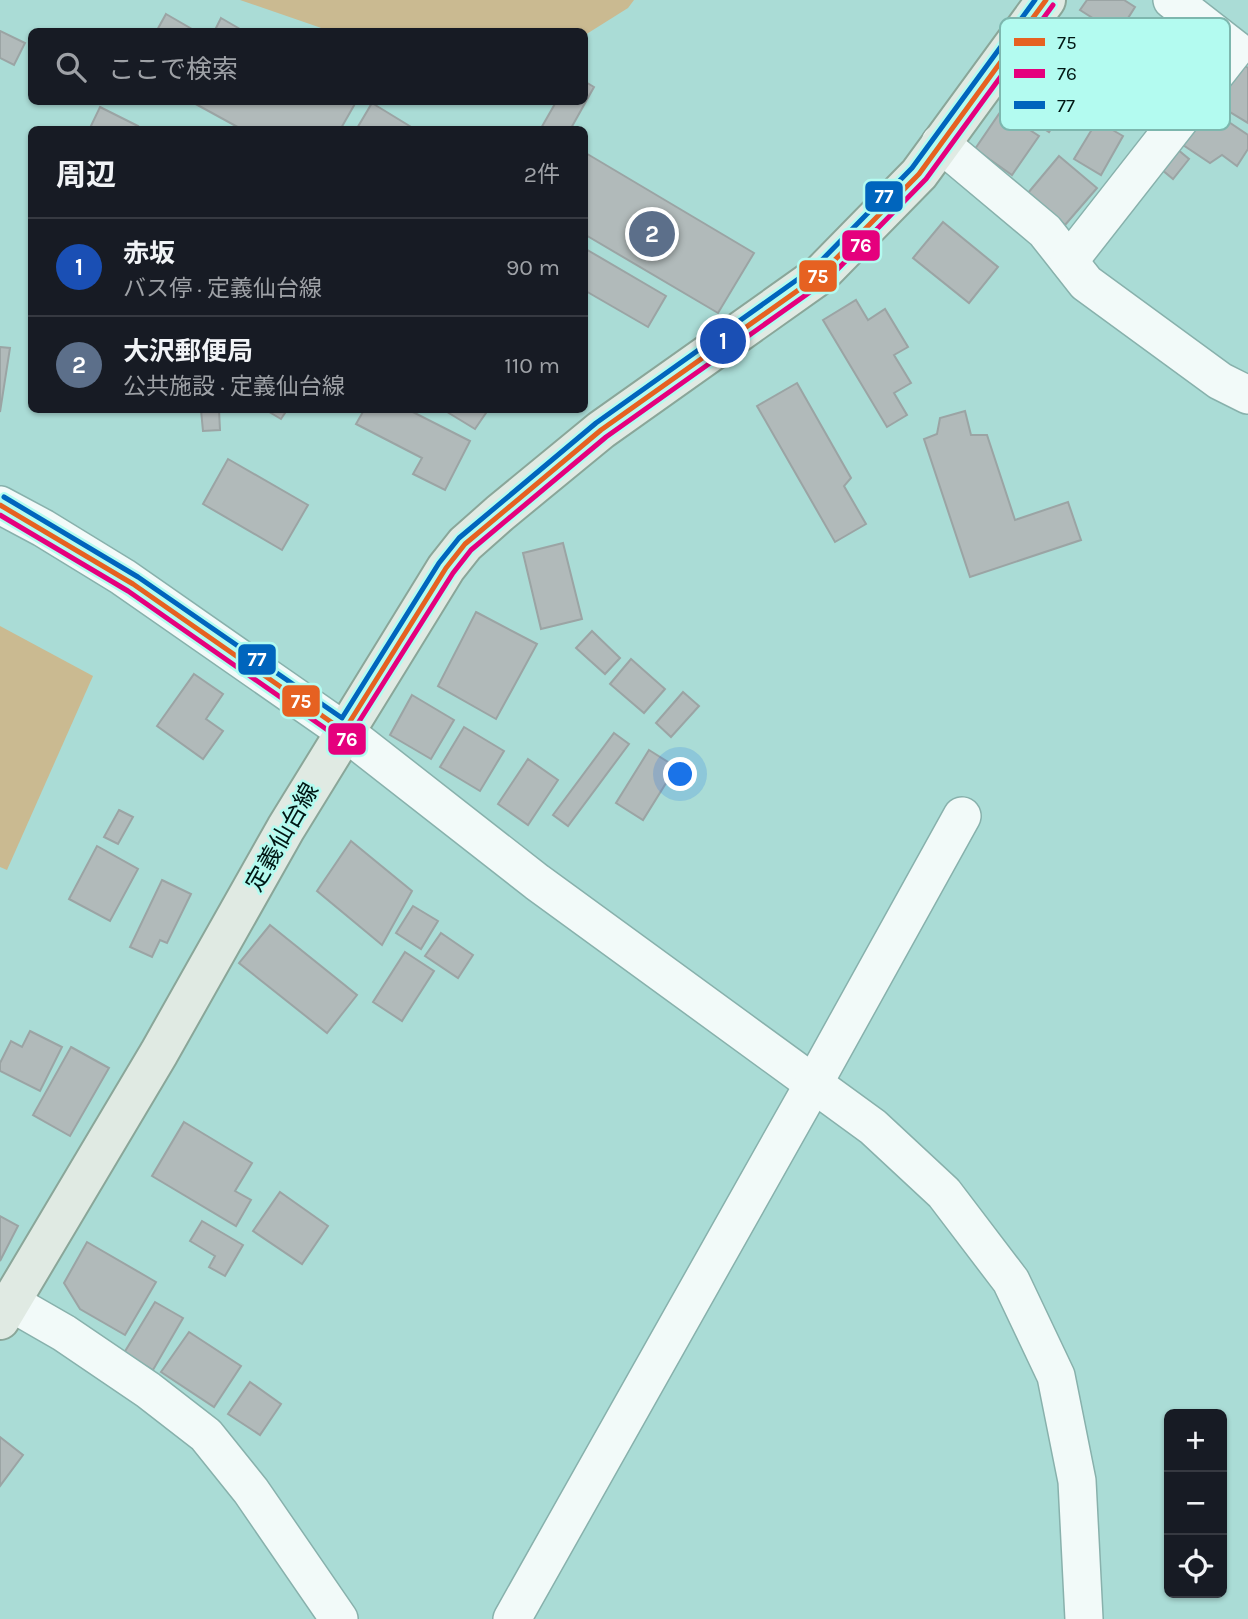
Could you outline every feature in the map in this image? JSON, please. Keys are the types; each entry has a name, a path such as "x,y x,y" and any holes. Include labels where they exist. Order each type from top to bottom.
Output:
{"main road":[{"name":"定義仙台線","path":"1033,18 1046,0"},
{"name":"定義仙台線","path":"5,1311 159,1053 344,731 432,591 465,544 601,430 821,274 919,174 1000,62"}],"street":[{"path":"1172,0 1195,18"},
{"path":"1069,261 1171,130"},
{"path":"940,143 1045,232 1086,283 1220,381 1248,395"},
{"path":"0,505 123,577 344,731 537,882 873,1127 944,1193 1011,1281 1056,1376 1077,1481 1084,1619"},
{"path":"512,1619 961,816"},
{"path":"5,1311 75,1340 148,1390 206,1435 251,1491 339,1619"}],"shaded area":[{"path":"240,0 634,0 628,8 588,33 588,28 321,28"},
{"path":"0,626 93,676 7,870 0,867"}],"building":[{"path":"1087,0 1124,0 1135,7 1128,18 1093,18 1080,10"},
{"path":"166,14 190,28 158,28"},
{"path":"221,18 238,28 216,28"},
{"path":"0,31 25,43 14,65 0,58"},
{"path":"1235,59 1248,68 1248,123 1230,112 1230,67"},
{"path":"588,83 594,87 588,98"},
{"path":"197,105 354,105 342,126 236,126"},
{"path":"371,105 375,105 409,126 358,126"},
{"path":"554,105 584,105 572,126 542,126"},
{"path":"100,107 138,126 91,126"},
{"path":"1000,112 1000,130 1030,130 1039,136 1012,175 975,149"},
{"path":"1230,123 1248,135 1248,149 1237,166 1222,155 1210,163 1177,141 1184,130 1230,130"},
{"path":"1092,130 1113,130 1123,136 1101,175 1074,159"},
{"path":"1171,144 1189,159 1173,179 1155,164"},
{"path":"588,154 754,253 718,313 588,236"},
{"path":"1059,156 1097,188 1065,225 1028,193"},
{"path":"943,222 998,267 969,303 913,258"},
{"path":"588,250 666,296 648,327 588,292"},
{"path":"856,300 868,320 885,309 908,347 894,355 911,383 894,393 907,415 887,427 823,320"},
{"path":"0,347 10,348 0,412"},
{"path":"797,383 851,478 844,486 866,524 835,542 757,406"},
{"path":"965,411 971,435 987,435 1015,520 1068,502 1081,540 970,577 924,439 937,434 940,418"},
{"path":"201,413 219,413 220,430 203,431"},
{"path":"271,413 285,413 281,419"},
{"path":"362,413 415,413 470,441 445,490 413,474 422,458 356,424"},
{"path":"449,413 486,413 475,429"},
{"path":"228,459 308,505 282,550 203,504"},
{"path":"563,543 582,619 541,629 523,553"},
{"path":"476,612 537,644 496,719 438,686"},
{"path":"592,631 620,658 605,674 576,648"},
{"path":"631,659 665,689 644,713 610,684"},
{"path":"194,674 223,694 206,719 223,731 203,759 157,726"},
{"path":"683,692 699,706 671,737 656,723"},
{"path":"412,695 454,720 431,759 390,735"},
{"path":"464,727 504,751 480,791 440,767"},
{"path":"614,733 629,744 568,826 553,815"},
{"path":"649,750 676,767 643,820 616,803"},
{"path":"528,759 558,780 528,825 498,804"},
{"path":"119,810 133,817 118,844 104,837"},
{"path":"351,841 412,891 382,945 317,891"},
{"path":"97,846 138,869 110,921 69,899"},
{"path":"162,880 191,894 167,943 160,940 152,957 130,947"},
{"path":"413,906 438,921 421,949 396,933"},
{"path":"270,925 357,995 327,1033 239,963"},
{"path":"441,933 473,955 458,978 425,956"},
{"path":"405,952 434,971 402,1021 373,1002"},
{"path":"30,1031 62,1047 40,1091 0,1071 0,1063 11,1041 22,1047"},
{"path":"71,1047 109,1068 70,1136 33,1115"},
{"path":"184,1122 252,1163 235,1191 251,1200 236,1226 152,1176"},
{"path":"280,1192 328,1226 302,1264 253,1231"},
{"path":"0,1216 18,1226 0,1261"},
{"path":"202,1221 243,1245 225,1276 209,1267 215,1256 190,1241"},
{"path":"87,1242 156,1282 125,1335 80,1309 64,1283"},
{"path":"155,1302 183,1318 153,1370 124,1353"},
{"path":"189,1332 241,1366 214,1407 161,1372"},
{"path":"250,1382 281,1404 260,1435 228,1414"},
{"path":"0,1437 23,1455 0,1486"}],"transit line":[{"name":"77","path":"1022,18 1035,0"},
{"name":"75","path":"1033,18 1046,0"},
{"name":"76","path":"1044,18 1053,5"},
{"name":"77","path":"4,497 138,577 342,718 439,563 459,538 596,423 815,267 912,168 1000,48"},
{"name":"75","path":"0,505 133,584 344,731 446,568 465,544 601,430 821,274 919,174 1000,63"},
{"name":"76","path":"0,515 128,591 339,738 348,739 453,573 471,550 606,437 827,280 926,179 1000,78"}],"place":[{"name":"大沢郵便局","path":"652,234"},
{"name":"赤坂","path":"723,341"}]}
